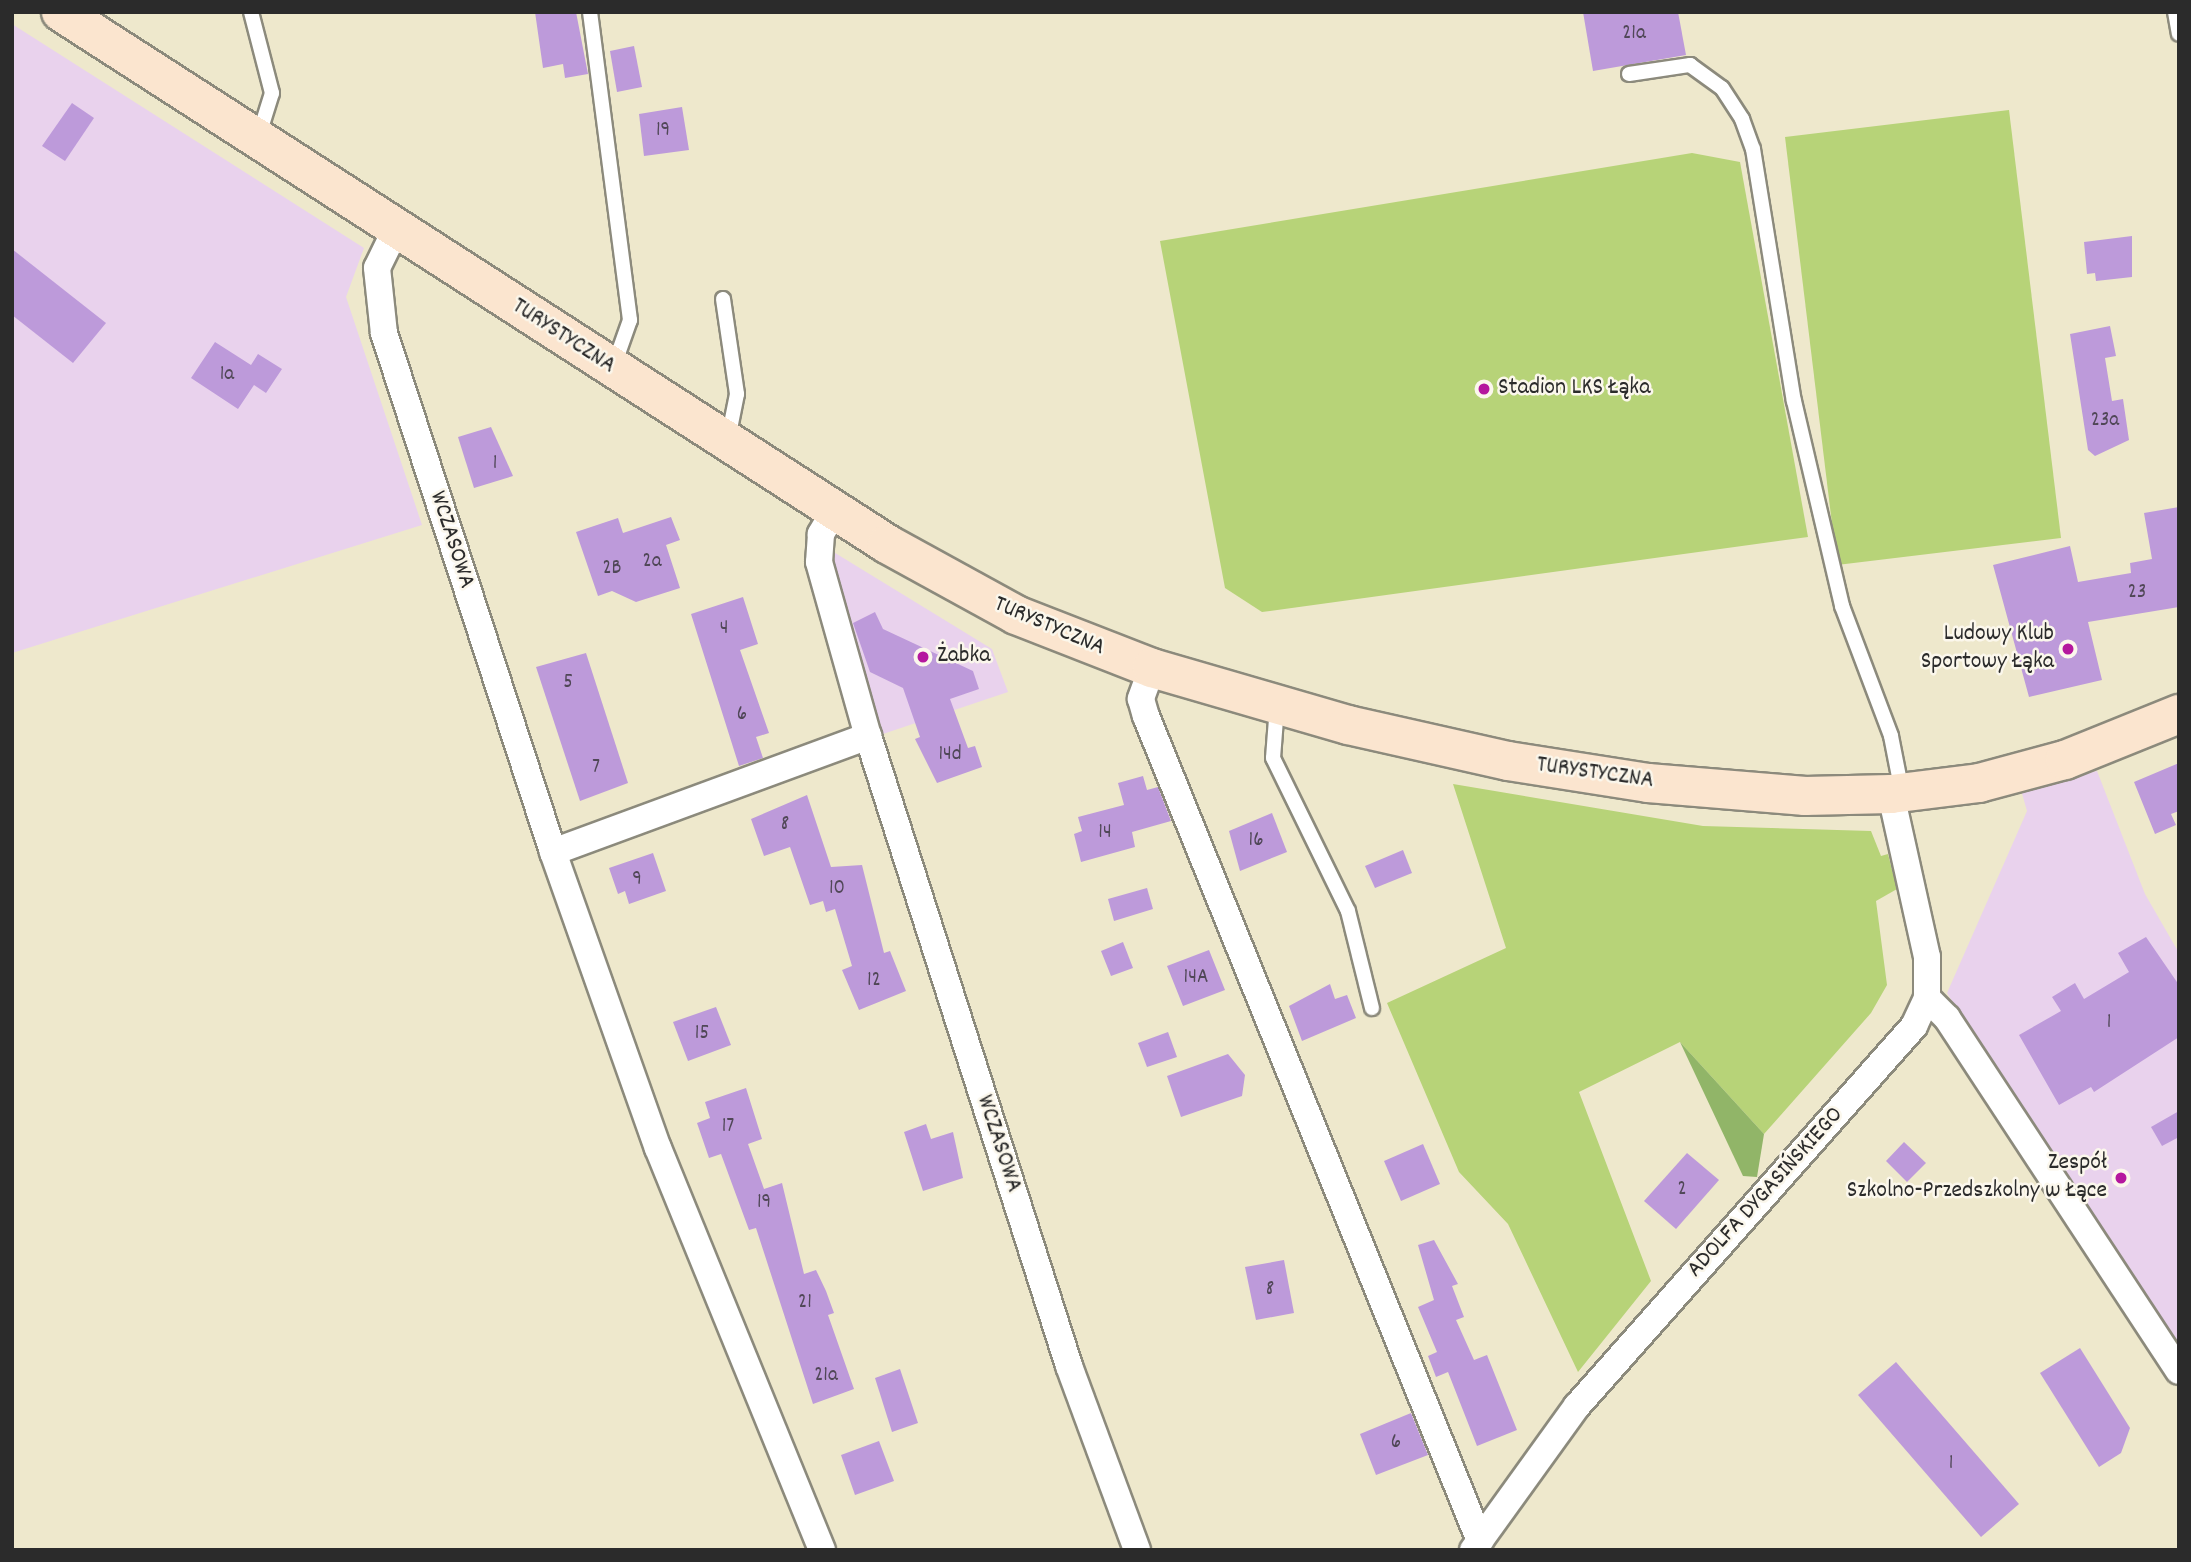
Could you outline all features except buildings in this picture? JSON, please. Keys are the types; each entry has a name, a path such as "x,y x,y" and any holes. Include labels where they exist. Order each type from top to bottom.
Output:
{"main road":[{"name":"TURYSTYCZNA","path":"61,12 834,512 981,598 1152,668 1277,706 1572,773 1745,792 1896,794 2039,768 2179,714"}],"street":[{"name":"WCZASOWA","path":"396,229 379,259 377,309 552,852 658,1148 822,1550"},
{"name":"WCZASOWA","path":"834,512 821,534 819,562 868,736 1069,1366 1137,1550"},
{"path":"1152,668 1141,699 1146,716 1477,1545"},
{"path":"552,852 868,736"},
{"name":"ADOLFA DYGASIŃSKIEGO","path":"1477,1545 1577,1406 1914,1026 1927,998 1927,957 1896,794"},
{"path":"1927,998 1947,1018 2179,1371"}],"lane":[{"path":"251,12 272,93 257,139"},
{"path":"590,12 630,320 626,345 612,369"},
{"path":"2175,12 2179,34"},
{"path":"1629,74 1690,65 1722,88 1742,120 1753,149 1794,401 1842,606 1891,736 1896,794"},
{"path":"723,299 737,394 725,443"},
{"path":"1277,706 1273,758 1339,888 1372,1008"}],"shaded area":[{"path":"12,24 364,248 346,297 422,525 12,653"},
{"path":"827,548 992,649 1008,692 883,734"},
{"name":"Zespół Szkolno-Przedszkolny w Łące","path":"2097,771 2145,894 2179,953 2179,1363 1947,993 2027,811 2021,790"}],"green space":[{"path":"2009,110 2061,538 1837,565 1785,137"},
{"name":"Stadion LKS Łąka","path":"1692,153 1740,162 1808,537 1262,612 1225,588 1160,241"},
{"path":"1453,784 1703,826 1871,831 1881,856 1888,854 1897,889 1876,901 1887,985 1871,1013 1764,1134 1680,1042 1579,1092 1651,1281 1578,1372 1508,1224 1459,1172 1387,1003 1506,948"},
{"path":"1680,1042 1764,1134 1757,1177 1743,1176"}],"place":[{"name":"Stadion LKS Łąka","path":"1484,389"},
{"name":"Ludowy Klub Sportowy Łąka","path":"2068,649"},
{"name":"Żabka","path":"923,657"},
{"name":"Zespół Szkolno-Przedszkolny w Łące","path":"2121,1178"}]}
